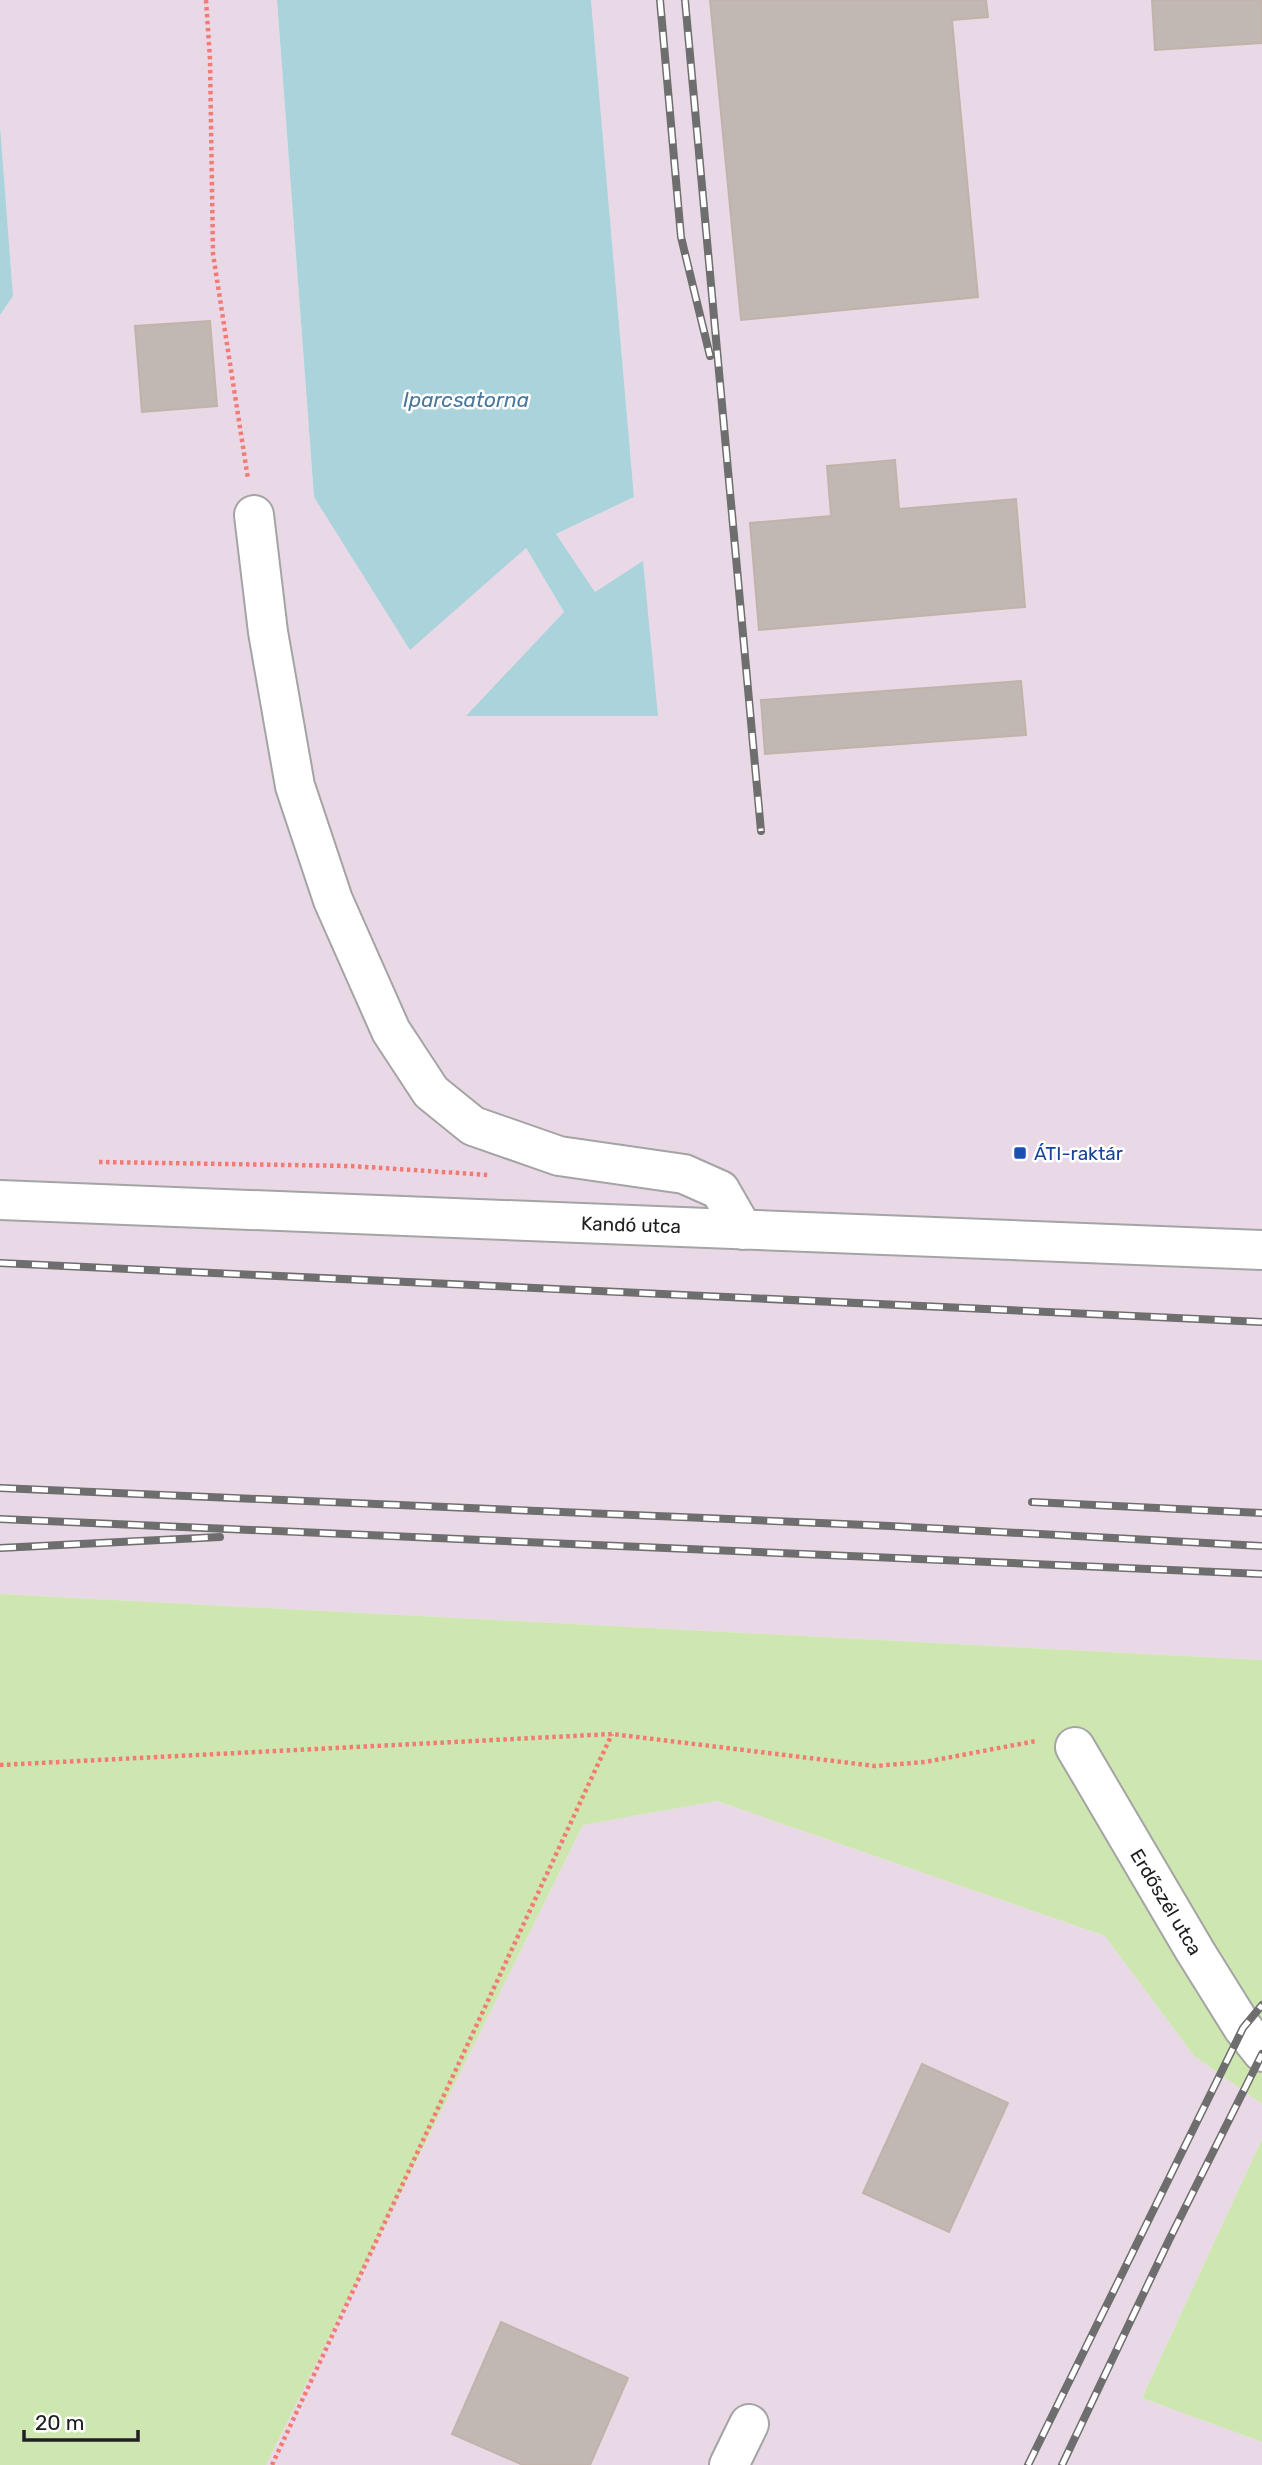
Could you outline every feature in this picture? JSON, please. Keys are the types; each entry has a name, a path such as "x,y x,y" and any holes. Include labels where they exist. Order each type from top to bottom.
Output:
{"street":[{"path":"254,515 268,632 295,786 338,912 391,1031 431,1091 473,1126 559,1156 684,1174 720,1190 743,1230"},
{"name":"Kandó utca","path":"0,1200 1262,1250"},
{"name":"Erdőszél utca","path":"1075,1747 1195,1951 1243,2028 1262,2052"},
{"path":"729,2465 749,2424"}],"path":[{"path":"206,0 210,59 213,254 254,515"},
{"path":"0,1765 612,1734 875,1766 925,1762 1034,1741 1075,1747"},
{"path":"272,2465 612,1734"}],"shaded area":[{"path":"0,0 277,0 314,497 491,575 525,547 564,612 468,716 657,716 643,562 595,592 556,534 634,497 591,0 1262,0 1262,1660 0,1594 0,315 13,296 0,125"},
{"path":"717,1801 1105,1936 1194,2056 1262,2104 1262,2139 1142,2398 1262,2442 1262,2465 266,2465 583,1825"}],"green space":[{"path":"0,1594 1262,1660 1262,2104 1194,2056 1105,1936 717,1801 583,1825 266,2465 0,2465"},
{"path":"1262,2139 1262,2442 1142,2398"}],"water":[{"name":"Iparcsatorna","path":"277,0 591,0 634,497 556,534 595,592 643,561 658,716 466,716 564,612 526,548 410,650 314,497"},
{"path":"0,125 13,296 0,315"}],"building":[{"path":"710,0 986,0 988,17 952,20 978,297 741,320"},
{"path":"1152,0 1262,0 1262,43 1155,50"},
{"path":"210,321 217,406 142,412 135,326"},
{"path":"895,460 899,509 1016,499 1025,607 759,630 750,523 831,516 827,466"},
{"path":"1021,681 1026,735 765,754 761,700"},
{"path":"922,2064 1008,2103 949,2232 863,2193"},
{"path":"501,2322 628,2378 590,2465 523,2465 452,2434"}],"railway":[{"path":"660,0 681,237 710,356"},
{"path":"685,0 761,831"},
{"path":"0,1263 1262,1322"},
{"path":"0,1488 890,1526 1262,1546"},
{"path":"1032,1502 1262,1513"},
{"path":"0,1519 1262,1574"},
{"path":"0,1548 220,1537"},
{"path":"1028,2465 1243,2028 1262,2005"},
{"path":"1062,2465 1169,2240 1262,2054"}],"place":[{"name":"ÁTI-raktár","path":"1020,1153"}]}
